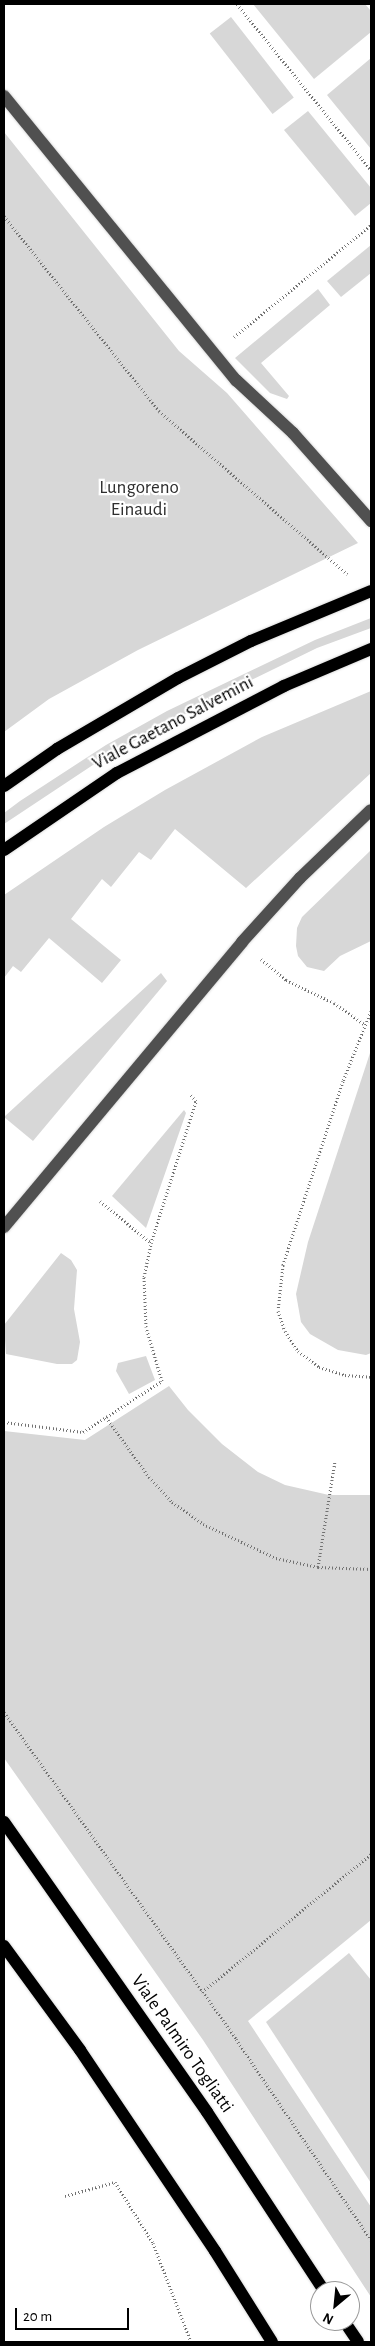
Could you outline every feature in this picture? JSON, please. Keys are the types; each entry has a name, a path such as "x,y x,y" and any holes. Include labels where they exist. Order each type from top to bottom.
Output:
{"main road":[{"name":"Viale Gaetano Salvemini","path":"4,786 57,749 178,678 251,640 367,593"},
{"name":"Viale Gaetano Salvemini","path":"4,850 117,772 284,686 371,649"},
{"name":"Viale Palmiro Togliatti","path":"4,1822 207,2112 317,2281"},
{"path":"4,1946 80,2050 272,2342"},
{"path":"351,2331 358,2342"}],"street":[{"path":"4,96 214,354 252,396 293,433 371,521"},
{"path":"4,1227 242,942 300,878 371,810"}],"path":[{"path":"237,4 371,170"},
{"path":"4,216 159,411 335,562 367,593"},
{"path":"214,354 371,225"},
{"path":"242,942 286,980 334,1003 364,1024"},
{"path":"371,1011 364,1024 283,1265 278,1311 298,1350 320,1367 344,1375 371,1377"},
{"path":"4,1422 83,1432 162,1381 143,1305 144,1277 151,1243 196,1100 191,1095"},
{"path":"100,1201 151,1243"},
{"path":"106,1417 148,1477 172,1502 203,1524 276,1558 318,1567 371,1569"},
{"path":"318,1567 334,1461"},
{"path":"4,1712 202,1992 371,2240"},
{"path":"202,1992 371,1854"},
{"path":"65,2196 114,2182 153,2243 191,2342"}],"green space":[{"path":"253,4 365,4 371,11 371,32 314,79"},
{"path":"231,17 294,97 273,114 210,34"},
{"path":"371,58 371,149 327,95"},
{"path":"308,111 371,188 371,203 355,216 284,130"},
{"name":"Lungoreno Einaudi","path":"4,132 179,351 227,393 358,543 138,650 49,699 4,732"},
{"path":"371,245 371,273 341,297 327,281"},
{"path":"318,289 330,305 261,363 289,396 287,399 270,393 235,358"},
{"path":"371,618 371,628 317,648 245,683 111,753 4,824 4,813 106,745 167,711 315,640"},
{"path":"371,691 371,773 246,888 175,829 151,860 139,852 111,887 102,879 71,919 121,960 102,983 49,938 21,972 13,966 4,978 4,895 104,827 165,790 262,737"},
{"path":"371,850 371,941 340,956 324,971 307,967 298,956 296,946 297,928 302,917"},
{"path":"161,973 167,981 33,1141 4,1117"},
{"path":"371,1050 371,1353 366,1355 338,1350 310,1334 301,1322 296,1294 308,1242"},
{"path":"184,1110 186,1113 146,1228 112,1196"},
{"path":"61,1253 71,1260 77,1270 74,1309 80,1342 77,1360 72,1364 57,1364 6,1354 4,1325"},
{"path":"146,1356 155,1380 129,1394 116,1371 118,1363"},
{"path":"169,1386 188,1410 222,1444 258,1472 285,1485 329,1495 371,1495 371,1920 248,2021 371,2207 371,2297 203,2040 4,1758 4,1431 85,1440"},
{"path":"349,1953 371,1980 371,2183 266,2022"}]}
